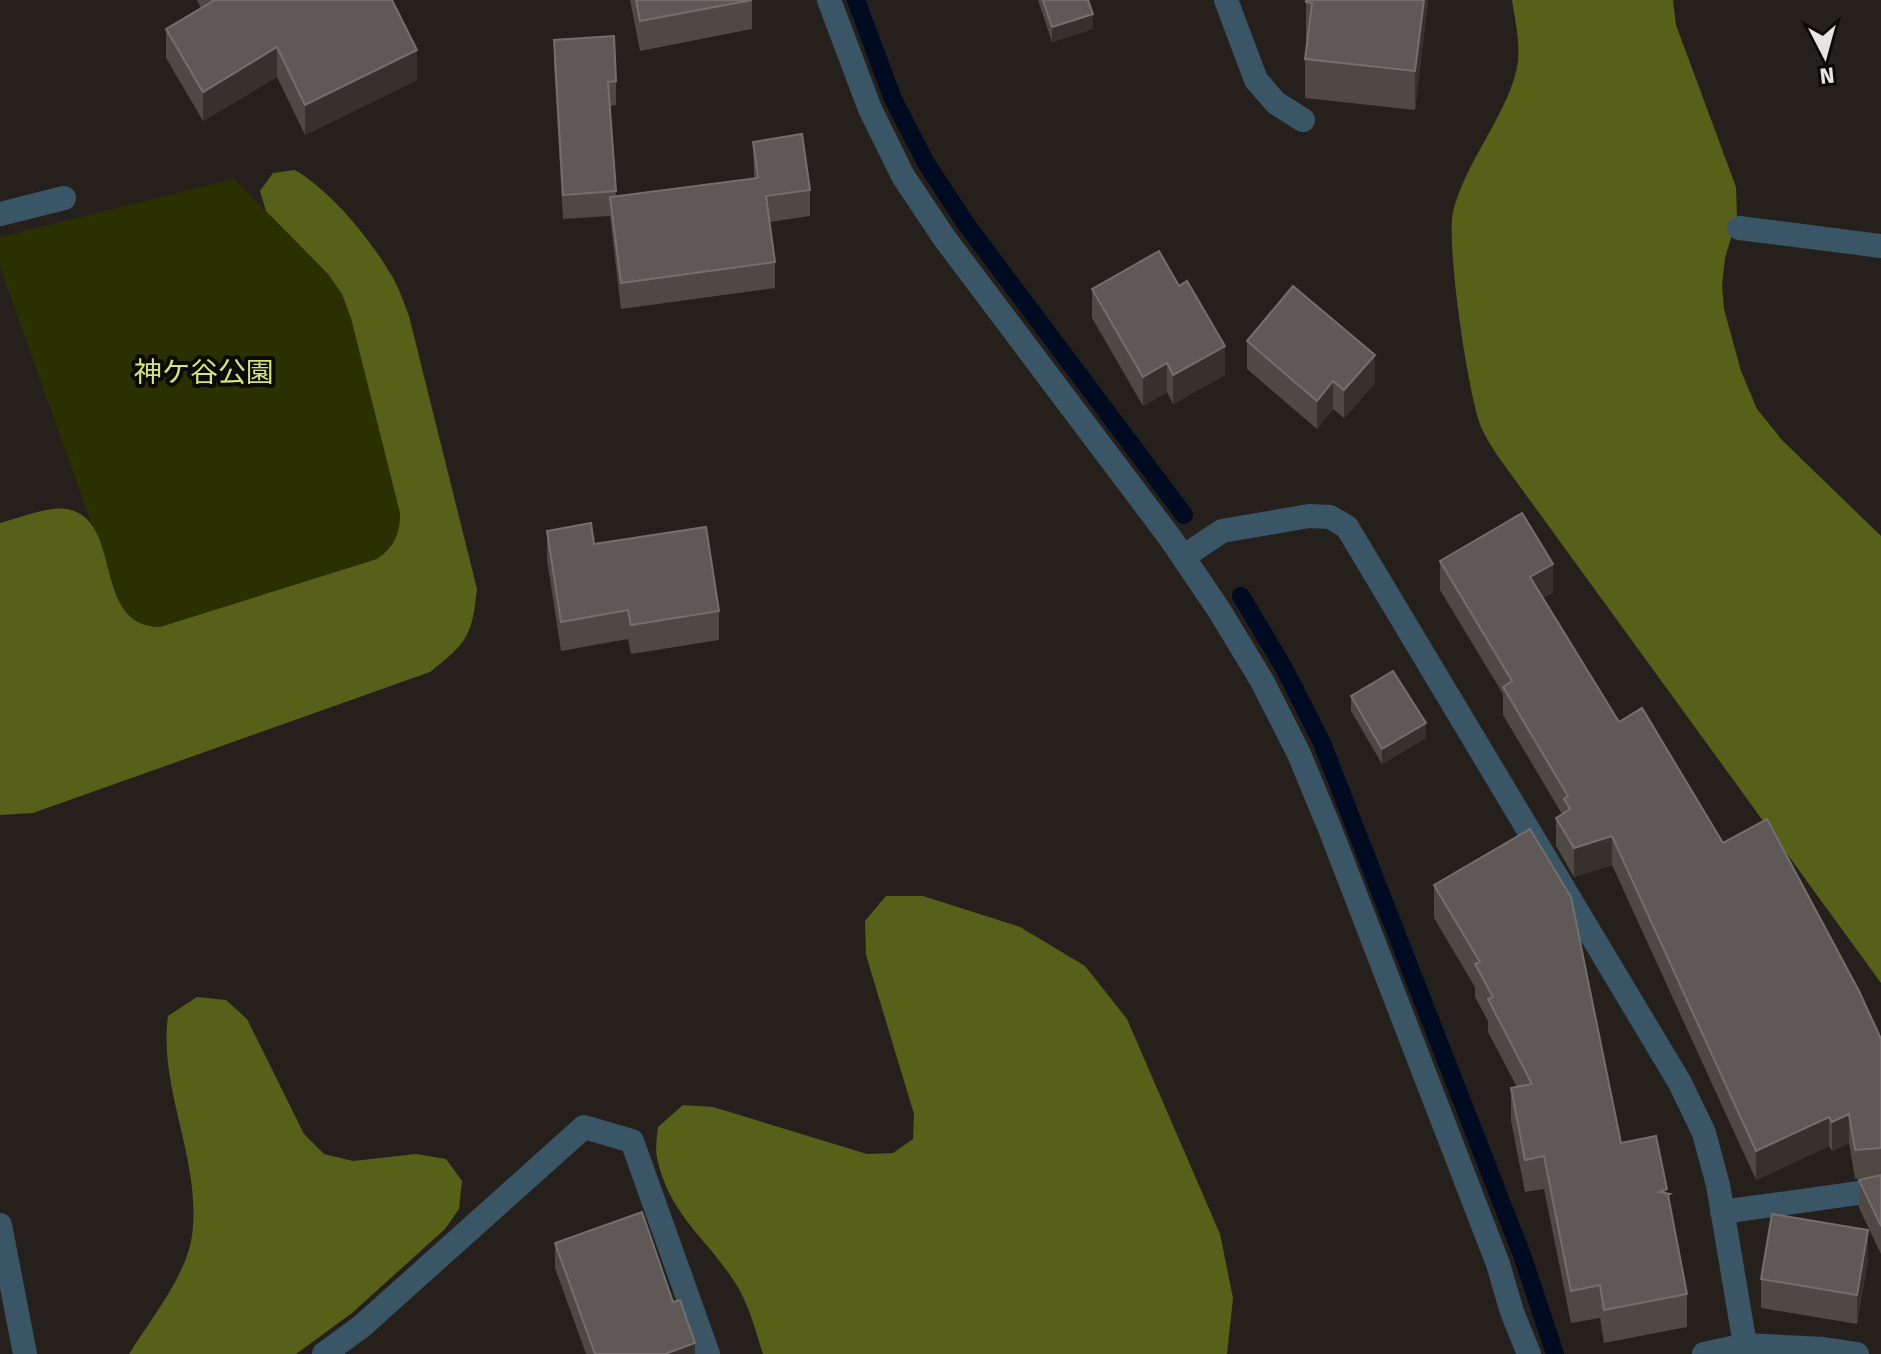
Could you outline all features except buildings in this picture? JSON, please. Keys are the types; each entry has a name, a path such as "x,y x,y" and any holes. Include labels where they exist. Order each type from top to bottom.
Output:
{"street":[{"path":"829,0 870,109 903,176 945,239 1183,557 1262,681 1299,754 1498,1264 1529,1354"},
{"path":"1226,0 1256,80 1276,103 1303,120"},
{"path":"0,214 64,198"},
{"path":"1739,228 1881,246"},
{"path":"1183,557 1222,531 1309,516 1330,517 1347,527 1680,1083 1704,1133 1722,1212 1745,1345"},
{"path":"324,1354 362,1326 584,1127 632,1141 708,1354"},
{"path":"1722,1212 1881,1190"},
{"path":"0,1225 16,1353"},
{"path":"1704,1354 1745,1345 1857,1354"}],"green space":[{"path":"1512,0 1673,0 1676,25 1736,187 1737,218 1725,258 1722,285 1724,309 1741,371 1757,409 1782,440 1881,536 1881,983 1497,455 1482,429 1465,355 1455,286 1453,212 1467,174 1514,79 1518,46"},
{"path":"295,170 336,203 373,247 392,276 409,316 477,589 473,618 466,637 430,672 33,813 0,815 0,523 59,509 85,517 96,532 124,610 139,622 160,627 377,559 395,539 400,513 351,318 342,294 328,274 266,211 260,191 273,173"},
{"name":"神ケ谷公園","path":"234,179 328,274 342,294 351,317 400,513 399,527 392,544 377,559 160,627 147,626 132,620 121,606 0,267 0,237"},
{"path":"886,896 923,896 1020,927 1085,966 1127,1019 1220,1234 1233,1298 1227,1354 763,1354 739,1289 671,1197 657,1158 658,1127 683,1105 713,1107 867,1154 893,1153 913,1139 914,1114 866,955 865,921"},
{"path":"197,997 226,1000 247,1019 304,1134 324,1154 353,1161 416,1154 446,1159 462,1181 459,1209 445,1229 352,1313 296,1354 129,1354 183,1266 192,1235 191,1180 169,1071 167,1043 168,1016"}],"waterway":[{"path":"856,0 893,99 926,163 966,224 1184,515"},
{"path":"1241,596 1284,668 1322,743 1522,1255 1555,1354"}]}
